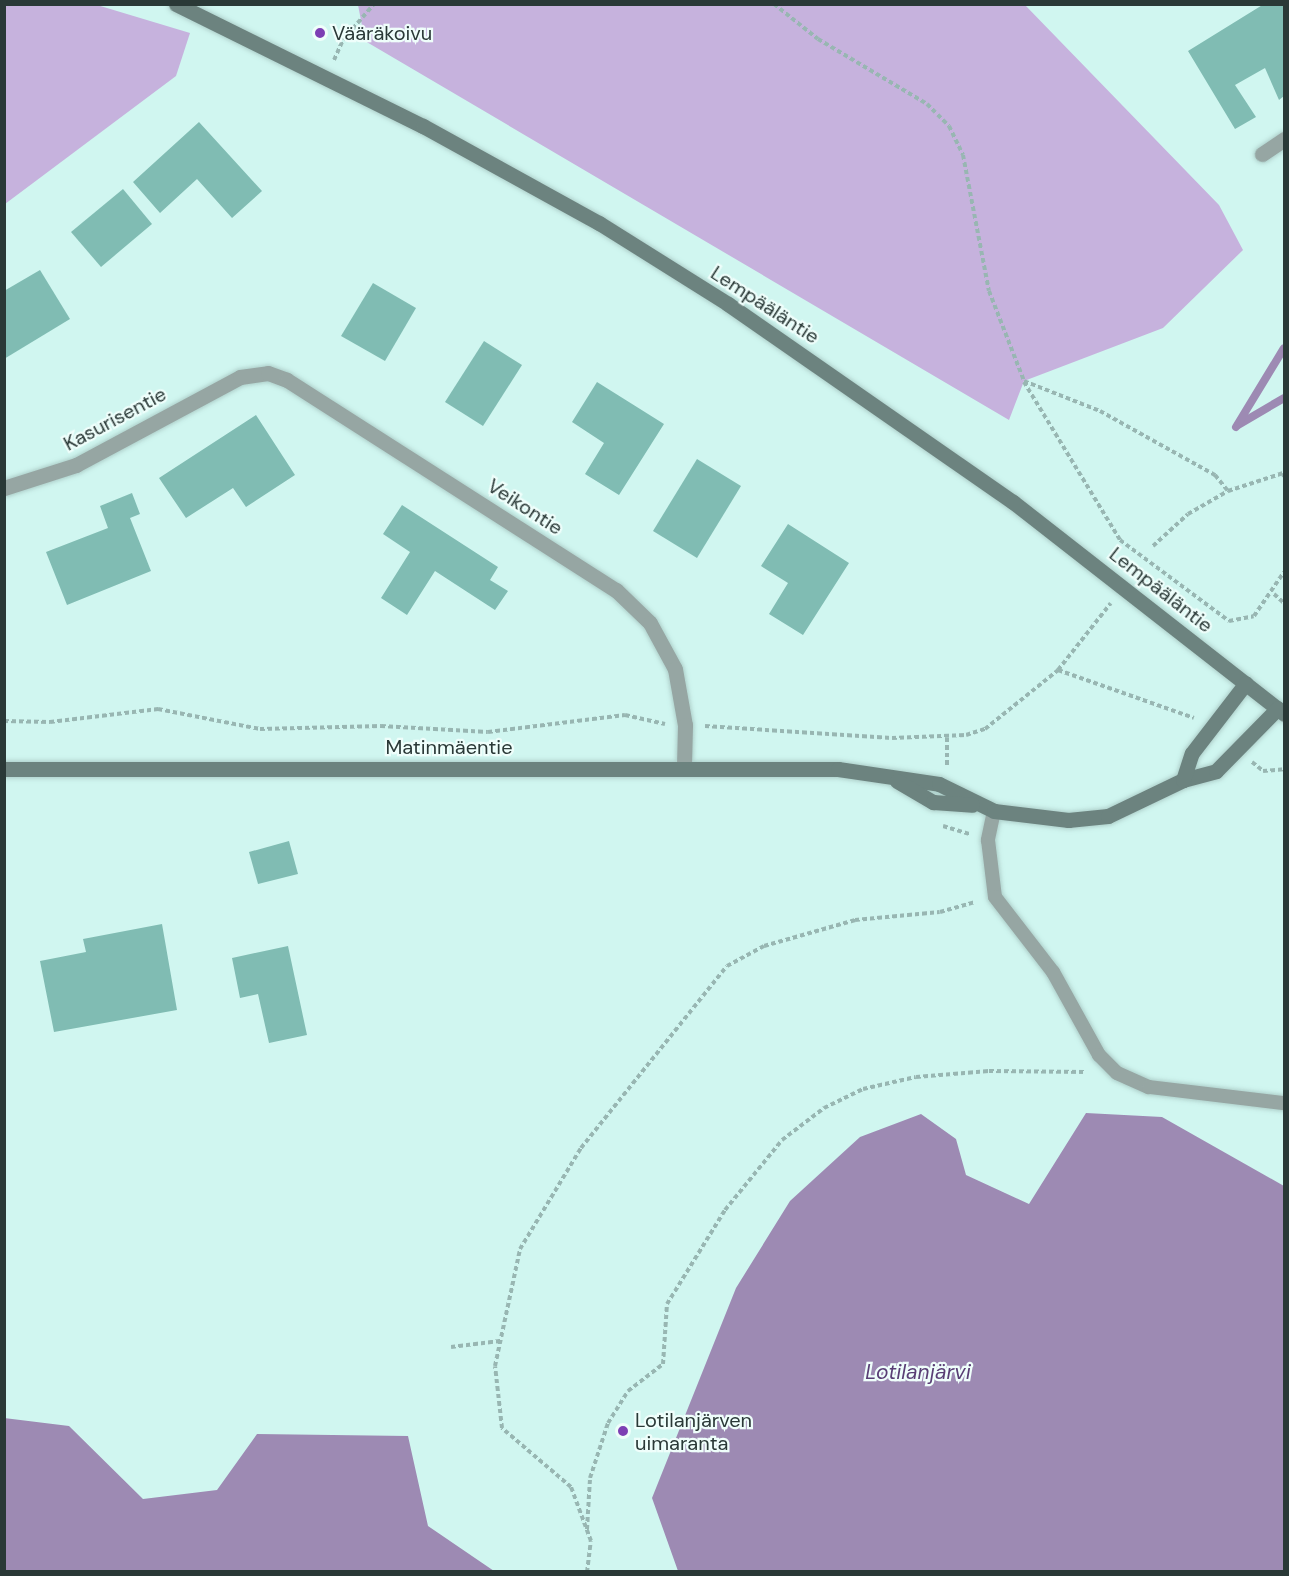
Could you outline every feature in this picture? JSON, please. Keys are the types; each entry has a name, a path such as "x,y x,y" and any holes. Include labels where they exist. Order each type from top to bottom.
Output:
{"street":[{"name":"Lempääläntie","path":"176,4 327,77 599,223 728,304 1013,502 1281,711"},
{"path":"1262,154 1284,139"},
{"name":"Veikontie","path":"240,377 268,373 287,380 616,590 650,624 665,647 682,691 685,726 684,766"},
{"name":"Kasurisentie","path":"4,488 76,465 240,377"},
{"path":"1183,780 1209,728 1246,683"},
{"name":"Matinmäentie","path":"4,769 684,766 838,769 892,778 933,802 976,805 993,811 1068,820 1108,816 1183,780 1216,771 1240,752 1281,711"}],"lane":[{"path":"993,811 988,840 994,897 1053,972 1099,1054 1117,1073 1149,1087 1284,1102"}],"path":[{"path":"327,77 344,40 374,4"},
{"path":"774,4 818,39 927,104 949,126 963,155 989,291 1024,381 1120,540 1229,621 1254,616 1274,594 1284,573"},
{"path":"1024,381 1100,411 1215,475 1228,492"},
{"path":"1153,546 1188,514 1228,492 1284,474"},
{"path":"1274,594 1284,603"},
{"path":"4,721 50,722 158,709 260,729 381,726 488,732 625,715 685,726 947,738 985,729 1058,670 1111,603"},
{"path":"1058,670 1190,715 1209,728"},
{"path":"1240,752 1263,771 1284,769"},
{"path":"587,1572 591,1541 571,1487 502,1428 495,1366 520,1249 581,1148 727,966 764,946 855,920 940,912 994,897"},
{"path":"587,1531 590,1478 608,1423 628,1391 663,1364 667,1304 725,1210 782,1140 824,1108 863,1089 916,1077 989,1071 1117,1073"},
{"path":"451,1347 500,1341"}],"shaded area":[{"path":"5,4 97,5 190,33 176,76 5,204"},
{"path":"358,5 1025,5 1219,205 1243,250 1163,328 1024,381 1009,420 365,41"}],"water":[{"name":"Lotilanjärvi","path":"1086,1113 1162,1117 1284,1186 1284,1571 678,1571 652,1498 736,1288 790,1201 860,1137 921,1114 956,1139 966,1175 1029,1204"},
{"path":"4,1418 69,1426 143,1499 217,1490 257,1434 408,1436 428,1526 494,1571 5,1571"}],"building":[{"path":"1264,4 1284,4 1284,96 1279,100 1265,68 1235,85 1256,117 1235,129 1188,51"},
{"path":"199,122 262,191 232,218 197,179 160,213 133,182"},
{"path":"123,189 152,224 101,267 71,232"},
{"path":"40,270 70,319 4,359 4,291"},
{"path":"373,283 416,308 385,361 341,336"},
{"path":"484,341 522,365 483,426 445,402"},
{"path":"597,382 664,424 619,495 585,474 604,443 572,422"},
{"path":"256,415 295,475 246,507 233,488 186,518 159,478"},
{"path":"697,459 741,486 697,558 653,531"},
{"path":"132,493 140,514 130,518 151,571 67,605 46,552 108,528 100,506"},
{"path":"402,505 498,567 490,580 508,591 495,610 435,571 407,615 381,598 410,552 383,534"},
{"path":"788,524 849,563 803,635 769,614 788,583 761,566"},
{"path":"289,841 298,874 258,884 249,852"},
{"path":"162,924 177,1010 54,1032 40,961 86,952 83,939"},
{"path":"288,946 307,1035 269,1043 258,994 240,998 232,958"}],"waterway":[{"path":"1236,427 1284,348"},
{"path":"1238,425 1284,398"}],"place":[{"name":"Vääräkoivu","path":"320,33"},
{"name":"Lotilanjärven uimaranta","path":"623,1431"}]}
